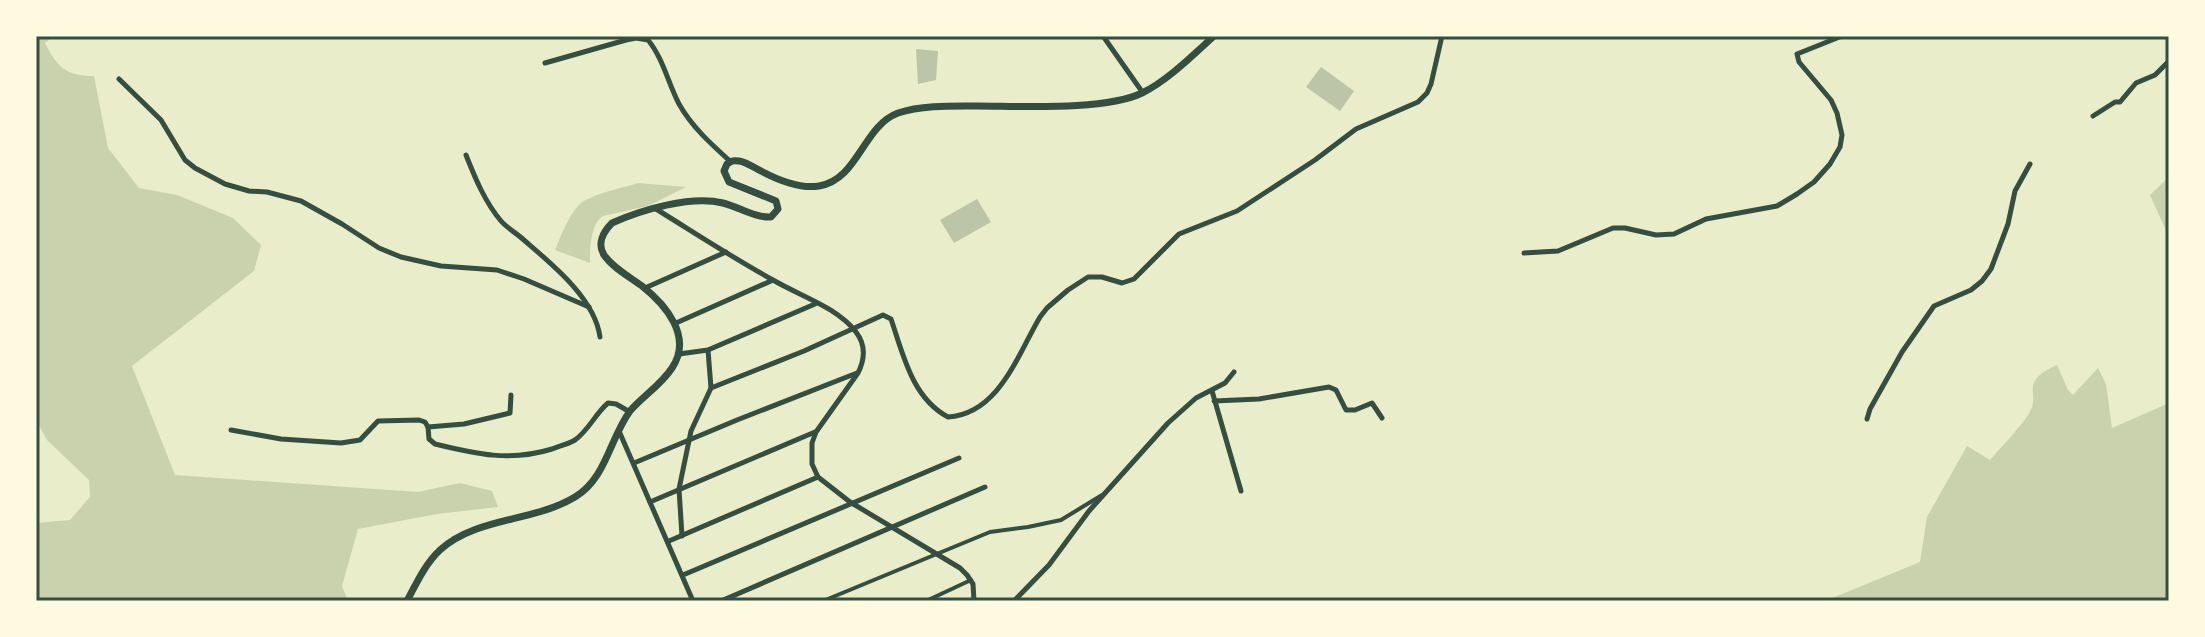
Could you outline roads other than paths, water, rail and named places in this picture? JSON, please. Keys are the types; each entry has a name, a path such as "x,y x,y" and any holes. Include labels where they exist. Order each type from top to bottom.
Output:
{"street":[{"path":"1103,36 1143,93"},
{"path":"407,601 431,560 452,541 561,504 585,490 604,464 630,412 666,376 679,354 676,323 645,288 605,257 601,240 612,223 687,202 711,201 767,218 774,215 778,205 773,199 732,185 726,179 724,167 738,161 791,183 817,187 832,182 849,167 878,127 898,113 967,106 1077,105 1128,98 1143,93 1171,73 1214,36"},
{"path":"711,388 887,315 906,364 926,401 948,417 969,412 987,400 1004,382 1047,308 1077,284 1088,277 1097,276 1116,283 1128,282 1143,272 1165,245 1179,234 1237,211 1356,129 1418,102 1431,84 1442,36"},
{"path":"1524,253 1558,251 1613,228 1656,235 1674,234 1706,219 1777,206 1797,194 1814,182 1830,164 1840,147 1842,135 1831,100 1799,62 1797,54 1842,36"},
{"path":"545,63 626,40 648,40 689,120 731,162"},
{"path":"2093,116 2120,102 2136,83 2155,75 2169,61"},
{"path":"119,79 161,120 185,160 225,184 301,201 379,248 401,257 441,266 497,270 589,307"},
{"path":"466,155 479,187 503,223 580,292 597,322 600,337"},
{"path":"1867,419 1902,352 1934,306 1971,290 1991,269 2008,224 2015,191 2030,164"},
{"path":"656,209 772,280 835,313 855,330 863,347 863,363 816,432 812,443 812,464 818,477 850,502 960,568 971,580 975,591 974,601"},
{"path":"645,288 726,252"},
{"path":"676,323 772,280"},
{"path":"679,354 708,350 816,303"},
{"path":"682,536 679,489 688,440 711,388 708,350"},
{"path":"1014,601 1049,565 1089,511 1187,405 1225,383 1234,372"},
{"path":"634,463 858,373"},
{"path":"1214,401 1259,399 1329,387 1336,390 1346,410 1372,403 1382,418"},
{"path":"1212,391 1241,491"},
{"path":"428,427 464,424 510,413 511,395"},
{"path":"231,430 281,439 341,443 360,440 378,421 419,420 425,422 429,439 435,444 488,456 513,457 539,453 571,442 584,432 608,403 630,412"},
{"path":"619,431 693,601"},
{"path":"650,502 816,432"},
{"path":"683,575 959,458"},
{"path":"669,541 818,477"},
{"path":"721,601 985,487"},
{"path":"823,601 990,532 1061,520 1108,491"},
{"path":"926,601 971,580"}]}
